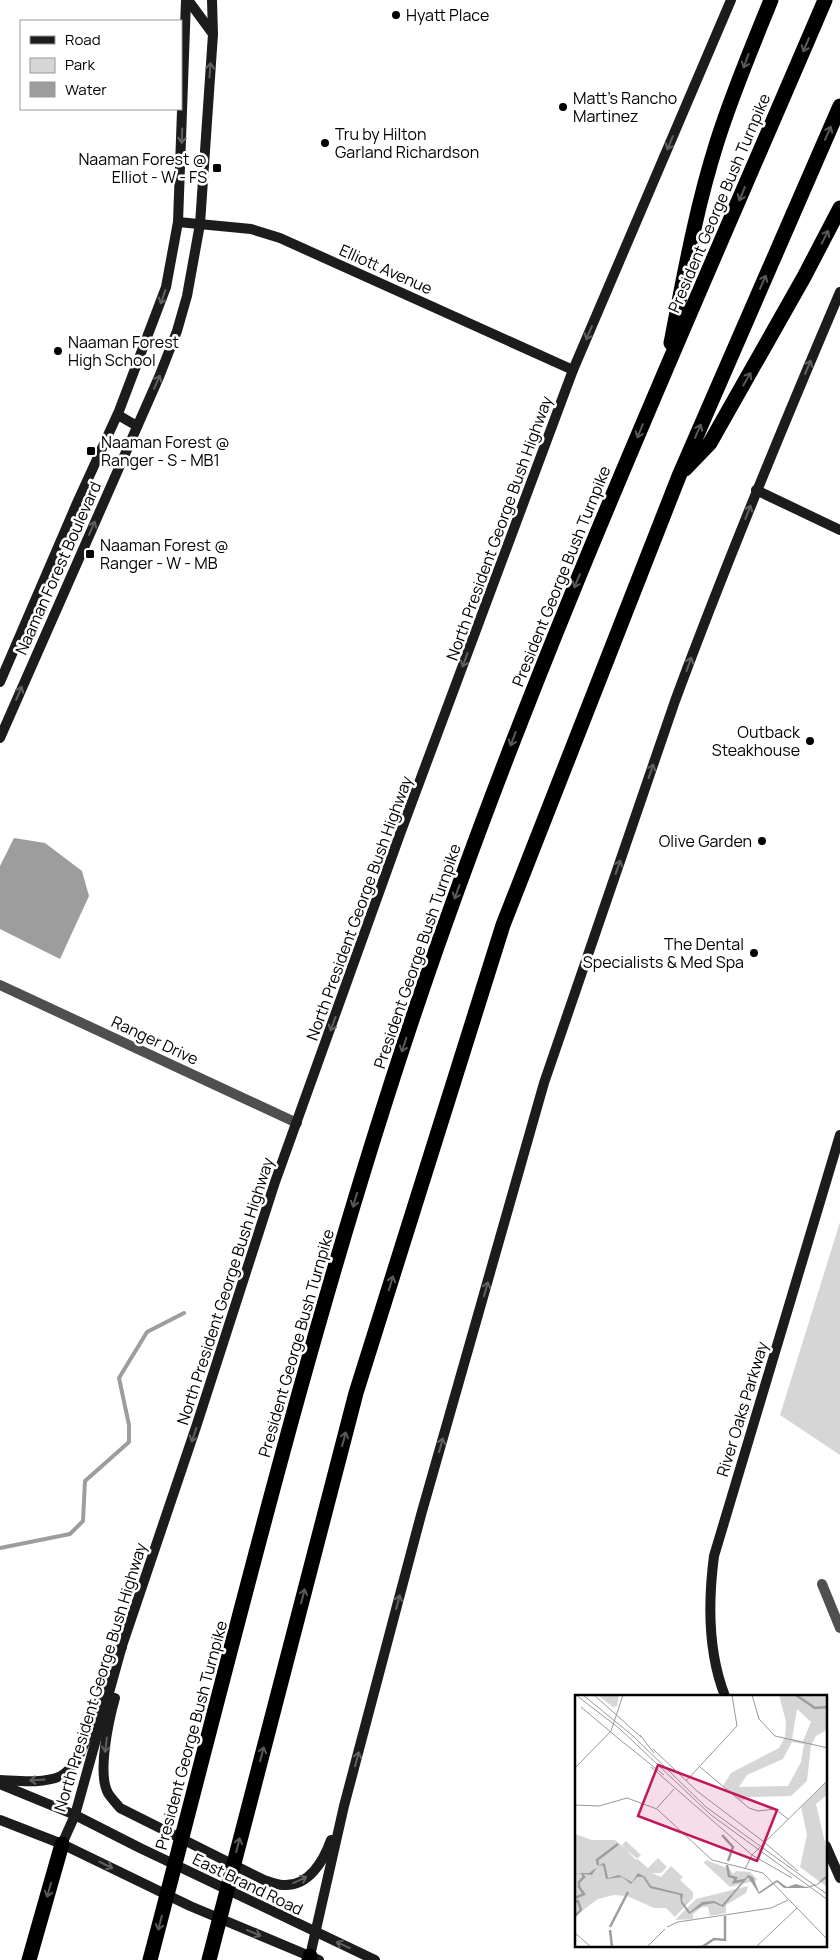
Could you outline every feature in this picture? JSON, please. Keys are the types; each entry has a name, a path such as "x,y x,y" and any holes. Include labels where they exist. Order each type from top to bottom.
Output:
{"highway":[{"path":"666,370 691,238 717,142 771,0"},
{"name":"President George Bush Turnpike","path":"150,1960 320,1319 374,1138 406,1039 468,861 531,694 666,370 825,0"},
{"path":"209,1960 356,1393 503,925 679,476 840,106"},
{"path":"679,476 710,443 804,277 840,208"},
{"path":"29,1960 62,1844"}],"main road":[{"path":"187,0 213,34"},
{"name":"Naaman Forest Boulevard","path":"0,682 118,415 166,287 178,222 187,0"},
{"name":"Naaman Forest Boulevard","path":"0,738 159,378 177,331 187,296 200,224 213,34 212,0"},
{"name":"North President George Bush Highway","path":"62,1844 75,1815 122,1646 197,1424 275,1182 404,825 574,370 731,0"},
{"name":"Elliott Avenue","path":"178,222 251,229 280,238 574,370"},
{"path":"0,1820 62,1844 190,1906 313,1959 316,1933 344,1806 421,1515 544,1083 675,701 756,490 840,292"},
{"path":"118,415 137,426"},
{"path":"756,490 840,530"},
{"name":"River Oaks Parkway","path":"725,1695 716,1661 711,1626 709,1590 714,1556 839,1138"},
{"path":"122,1646 124,1665 108,1726 104,1772 107,1792 120,1808 264,1880 284,1885 303,1881 317,1868 325,1857 344,1806"},
{"path":"0,1780 36,1781 50,1779 62,1775 76,1762 88,1734 113,1655 122,1646"},
{"name":"East Brand Road","path":"0,1784 75,1815 375,1960"},
{"path":"828,1851 840,1878"}],"street":[{"name":"Ranger Drive","path":"0,985 297,1123"},
{"path":"822,1584 840,1628"}],"green space":[{"path":"840,1222 840,1455 780,1415"}],"water":[{"path":"14,838 45,843 82,871 89,896 60,959 0,929 0,866"}],"waterway":[{"path":"0,1548 70,1534 83,1521 85,1481 129,1442 129,1425 119,1378 147,1332 184,1313"}],"place":[{"name":"Hyatt Place","path":"396,15"},
{"name":"Matt's Rancho Martinez","path":"563,107"},
{"name":"Tru by Hilton Garland Richardson","path":"325,143"},
{"name":"Naaman Forest @ Elliot - W - FS","path":"217,168"},
{"name":"Naaman Forest High School","path":"58,351"},
{"name":"Naaman Forest @ Ranger - S - MB1","path":"91,451"},
{"name":"Naaman Forest @ Ranger - W - MB","path":"90,554"},
{"name":"Outback Steakhouse","path":"810,741"},
{"name":"Olive Garden","path":"762,841"},
{"name":"The Dental Specialists & Med Spa","path":"754,953"}]}
